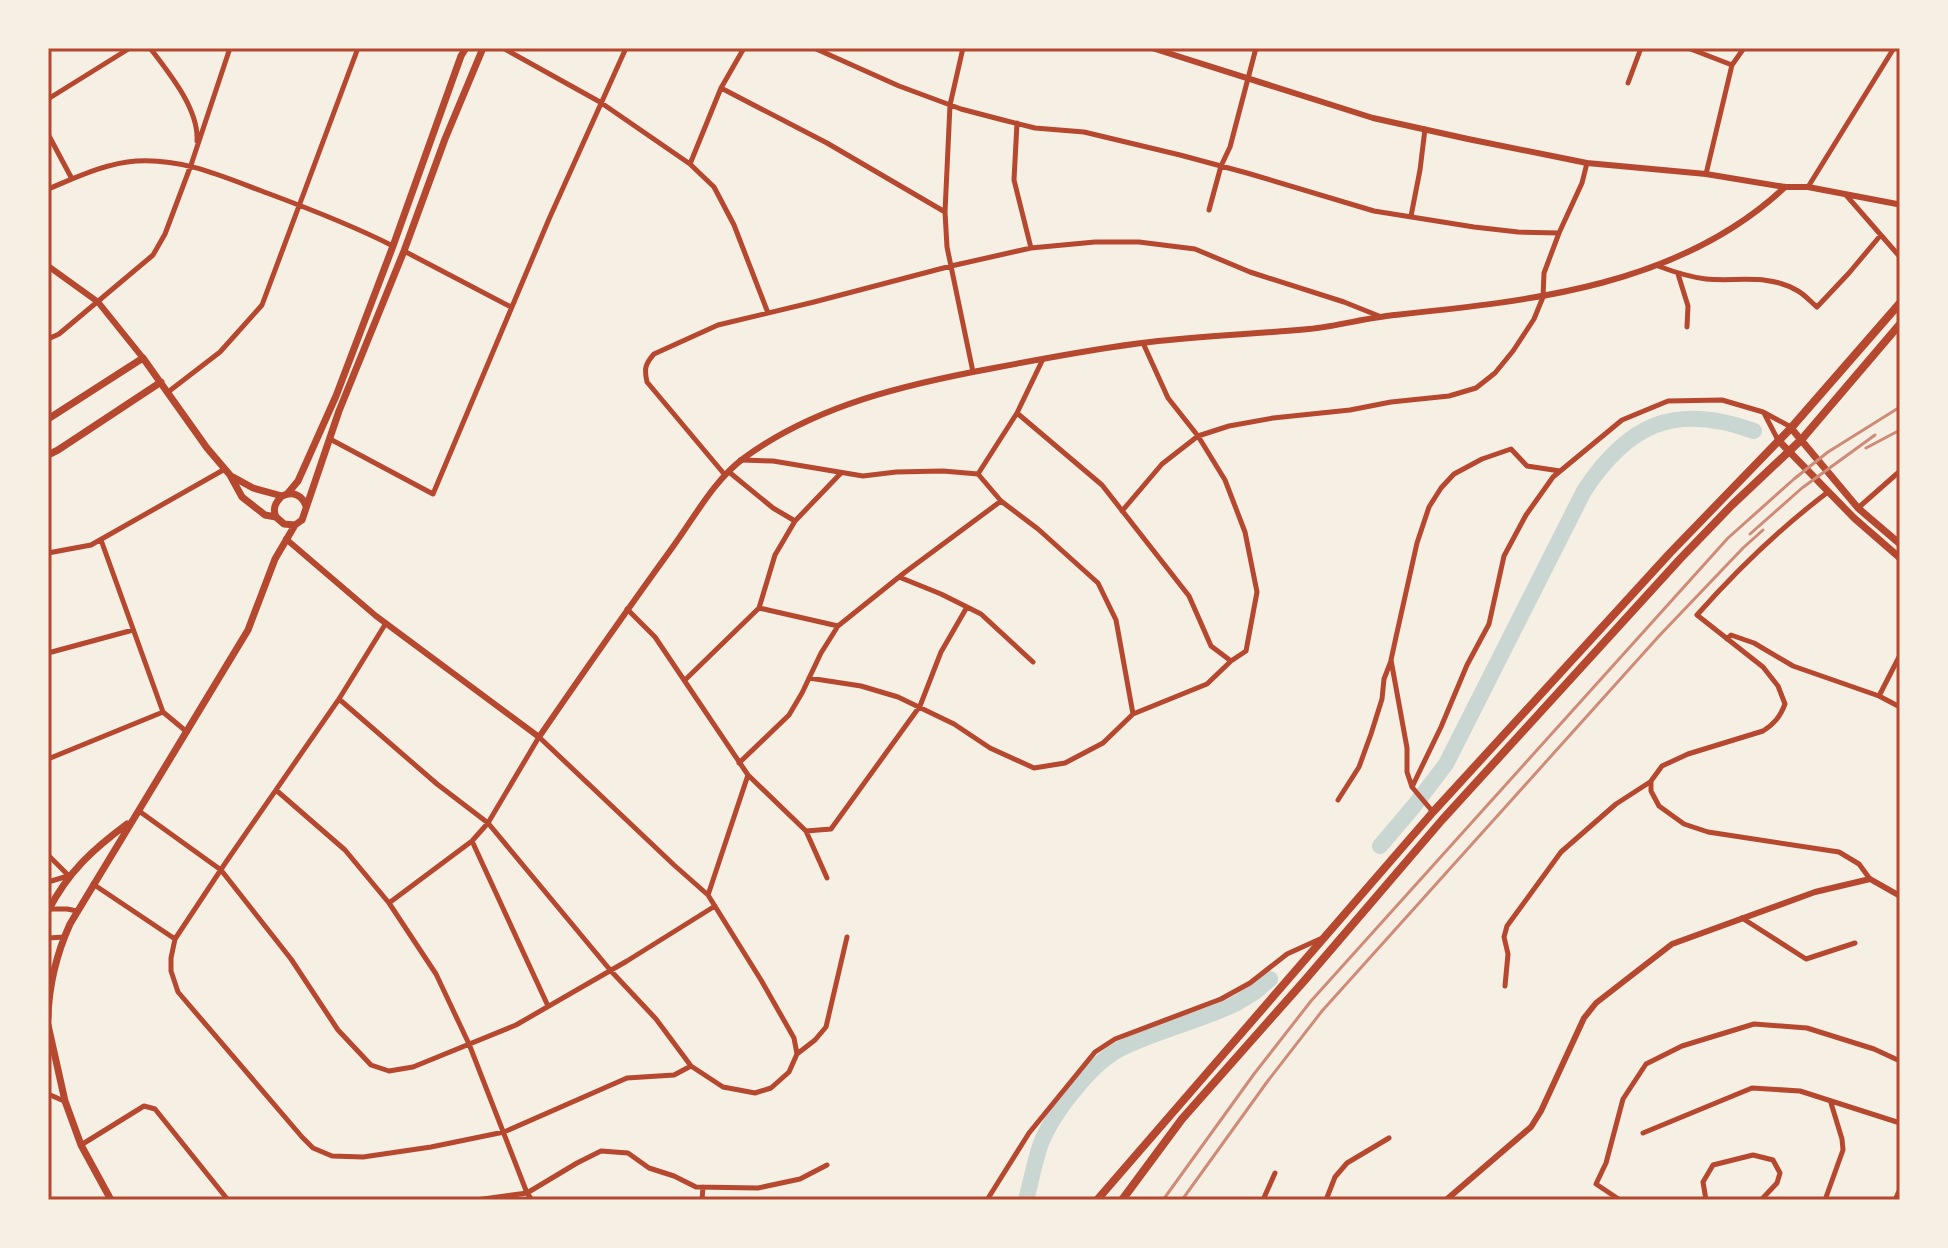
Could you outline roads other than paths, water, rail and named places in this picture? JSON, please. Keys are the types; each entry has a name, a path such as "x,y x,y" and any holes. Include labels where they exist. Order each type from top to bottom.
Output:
{"main road":[{"path":"295,525 284,524 276,517 275,505 298,481 336,396 466,48"},
{"path":"48,1017 53,970 77,911 248,630 275,559 295,525 302,520 329,439 483,48"},
{"path":"1097,1200 1433,812 1670,553 1791,428 1900,303"},
{"path":"1122,1200 1182,1119 1442,820 1680,559 1732,505 1790,452 1900,324"},
{"path":"48,419 143,358 207,448 228,472 242,497 265,515 276,517"},
{"path":"48,455 161,382"},
{"path":"1791,428 1858,508 1900,544"},
{"path":"1778,440 1863,527 1900,558"},
{"path":"228,472 253,488 301,498 306,508"},
{"path":"48,910 69,876 93,849 132,820"},
{"path":"48,1025 65,1101 81,1145 111,1200"}],"street":[{"path":"48,99 130,48"},
{"path":"150,48 179,87 198,129 197,147"},
{"path":"48,339 59,334 153,255 165,234 191,165 230,48"},
{"path":"168,392 220,352 262,305 358,48"},
{"path":"503,48 600,102 690,164 714,187 734,225 768,313"},
{"path":"329,439 433,494 511,307 626,48"},
{"path":"690,164 721,88 744,48"},
{"path":"814,48 950,105 1035,128 1084,132 1221,166 1374,211 1474,227 1559,233"},
{"path":"963,48 950,105 945,212 947,247 973,372"},
{"path":"1152,48 1373,118 1587,163 1706,174 1785,187 1808,187 1899,204"},
{"path":"1209,210 1221,166 1230,147 1256,48"},
{"path":"1628,83 1641,48"},
{"path":"1688,48 1732,65"},
{"path":"1706,174 1732,65 1744,48"},
{"path":"1808,187 1894,48"},
{"path":"721,88 827,143 945,212"},
{"path":"1017,123 1014,180 1031,248"},
{"path":"1411,216 1425,129"},
{"path":"48,134 72,179"},
{"path":"48,189 134,161 191,165 356,227 393,246"},
{"path":"1122,511 1162,464 1198,436 1229,426 1273,418 1449,396 1476,388 1495,373 1534,319 1543,297 1544,273 1582,183 1587,163"},
{"path":"389,903 472,841 488,823 539,737 717,485 740,460 805,420 919,384 1096,349 1313,328 1379,316 1477,307 1600,284 1658,266 1718,237 1766,205 1785,187"},
{"path":"1846,195 1900,257"},
{"path":"1658,266 1678,274 1709,279 1754,278 1771,282 1799,291 1817,307 1880,236"},
{"path":"795,521 727,474 647,382 644,370 654,354 718,325 1031,248 1095,242 1139,242 1195,249 1250,272 1379,316"},
{"path":"404,251 511,307"},
{"path":"48,266 98,302 143,358"},
{"path":"1678,274 1688,306 1687,327"},
{"path":"809,678 861,686 898,697 954,724 990,748 1034,768 1065,763 1103,743 1133,714 1207,684 1246,651 1257,592 1245,532 1225,480 1198,436 1168,398 1143,343"},
{"path":"978,474 1017,413 1043,359"},
{"path":"1414,789 1467,665 1489,624 1504,556 1526,515 1553,477 1622,420 1668,401 1722,400 1763,412 1791,428"},
{"path":"1763,412 1778,440"},
{"path":"1017,413 1102,485 1189,596 1211,646 1231,661"},
{"path":"1338,800 1359,767 1371,734 1382,699 1384,679 1417,543 1429,507 1441,488 1454,474 1482,459 1511,449 1527,466 1561,471"},
{"path":"740,460 773,461 863,476 943,471 978,474 1001,501 1038,529 1098,583 1116,620 1133,714"},
{"path":"1858,508 1900,471"},
{"path":"48,553 91,545 228,472"},
{"path":"685,680 759,608 775,555 795,521 842,472"},
{"path":"1505,986 1508,954 1504,937 1507,926 1561,852 1616,804 1651,781 1662,766 1688,754 1763,731 1781,715 1785,704 1778,686 1763,667 1697,615 1733,574 1795,517 1828,492"},
{"path":"739,763 789,715 838,626 1001,501"},
{"path":"286,539 386,623 539,737 708,895 794,1038 797,1054"},
{"path":"101,540 163,712 187,732"},
{"path":"898,577 981,614 1033,662"},
{"path":"806,831 831,829 920,706 941,652 967,607"},
{"path":"759,608 838,626"},
{"path":"627,609 655,637 748,775 806,831 827,878"},
{"path":"386,623 339,699 175,939 171,971 178,992 302,1137 313,1148 332,1156 363,1157 504,1132 627,1078 674,1075 691,1066"},
{"path":"48,653 133,630"},
{"path":"1727,639 1731,635 1754,643 1793,666 1879,696 1900,707"},
{"path":"1879,696 1900,655"},
{"path":"1391,660 1407,748 1407,772 1414,789 1433,812"},
{"path":"339,699 437,784 488,823 611,971 656,1019 691,1066 723,1087 755,1093 771,1088 789,1072 797,1054 826,1027 847,937"},
{"path":"48,759 163,712"},
{"path":"708,895 748,775"},
{"path":"1651,781 1651,791 1659,806 1684,824 1708,832 1839,852 1859,864 1870,879 1900,896"},
{"path":"276,790 345,850 389,903 436,974 469,1044 532,1200"},
{"path":"139,811 221,870 291,959 338,1030 371,1065 389,1071 413,1067 516,1025 611,971 715,906"},
{"path":"472,841 548,1006"},
{"path":"48,855 69,876 48,882"},
{"path":"1446,1200 1531,1127 1584,1018 1596,1003 1672,944 1815,892 1870,879"},
{"path":"93,884 175,939"},
{"path":"48,910 77,911"},
{"path":"1742,918 1806,959 1855,943"},
{"path":"48,938 65,937"},
{"path":"987,1200 1029,1133 1095,1052 1115,1039 1221,999 1250,983 1287,954 1325,937"},
{"path":"1620,1200 1596,1184 1606,1163 1623,1099 1646,1064 1682,1046 1754,1024 1807,1028 1874,1049 1900,1061"},
{"path":"1643,1133 1752,1088 1800,1091 1900,1123"},
{"path":"48,1094 65,1101"},
{"path":"1825,1200 1843,1150 1830,1102"},
{"path":"81,1145 144,1106 155,1109 228,1200"},
{"path":"1326,1200 1335,1177 1347,1163 1389,1138"},
{"path":"476,1200 527,1193 601,1151 628,1153 649,1168 696,1187 758,1188 800,1179 827,1165"},
{"path":"1706,1200 1703,1182 1713,1165 1753,1155 1773,1160 1780,1173 1777,1183 1761,1200"},
{"path":"1263,1200 1275,1173"},
{"path":"702,1200 703,1187"},
{"path":"1895,1200 1900,1189"}],"waterway":[{"path":"1380,846 1446,764 1584,491 1618,449 1656,425 1677,420 1700,419 1754,431"},
{"path":"1026,1200 1045,1133 1074,1091 1098,1065 1122,1048 1237,1003 1270,979"}],"railway":[{"path":"1163,1200 1311,1001 1728,538 1828,452 1900,407"},
{"path":"1866,448 1900,430"},
{"path":"1750,534 1802,488 1875,435"},
{"path":"1182,1200 1322,1011 1659,636 1763,530"}]}
